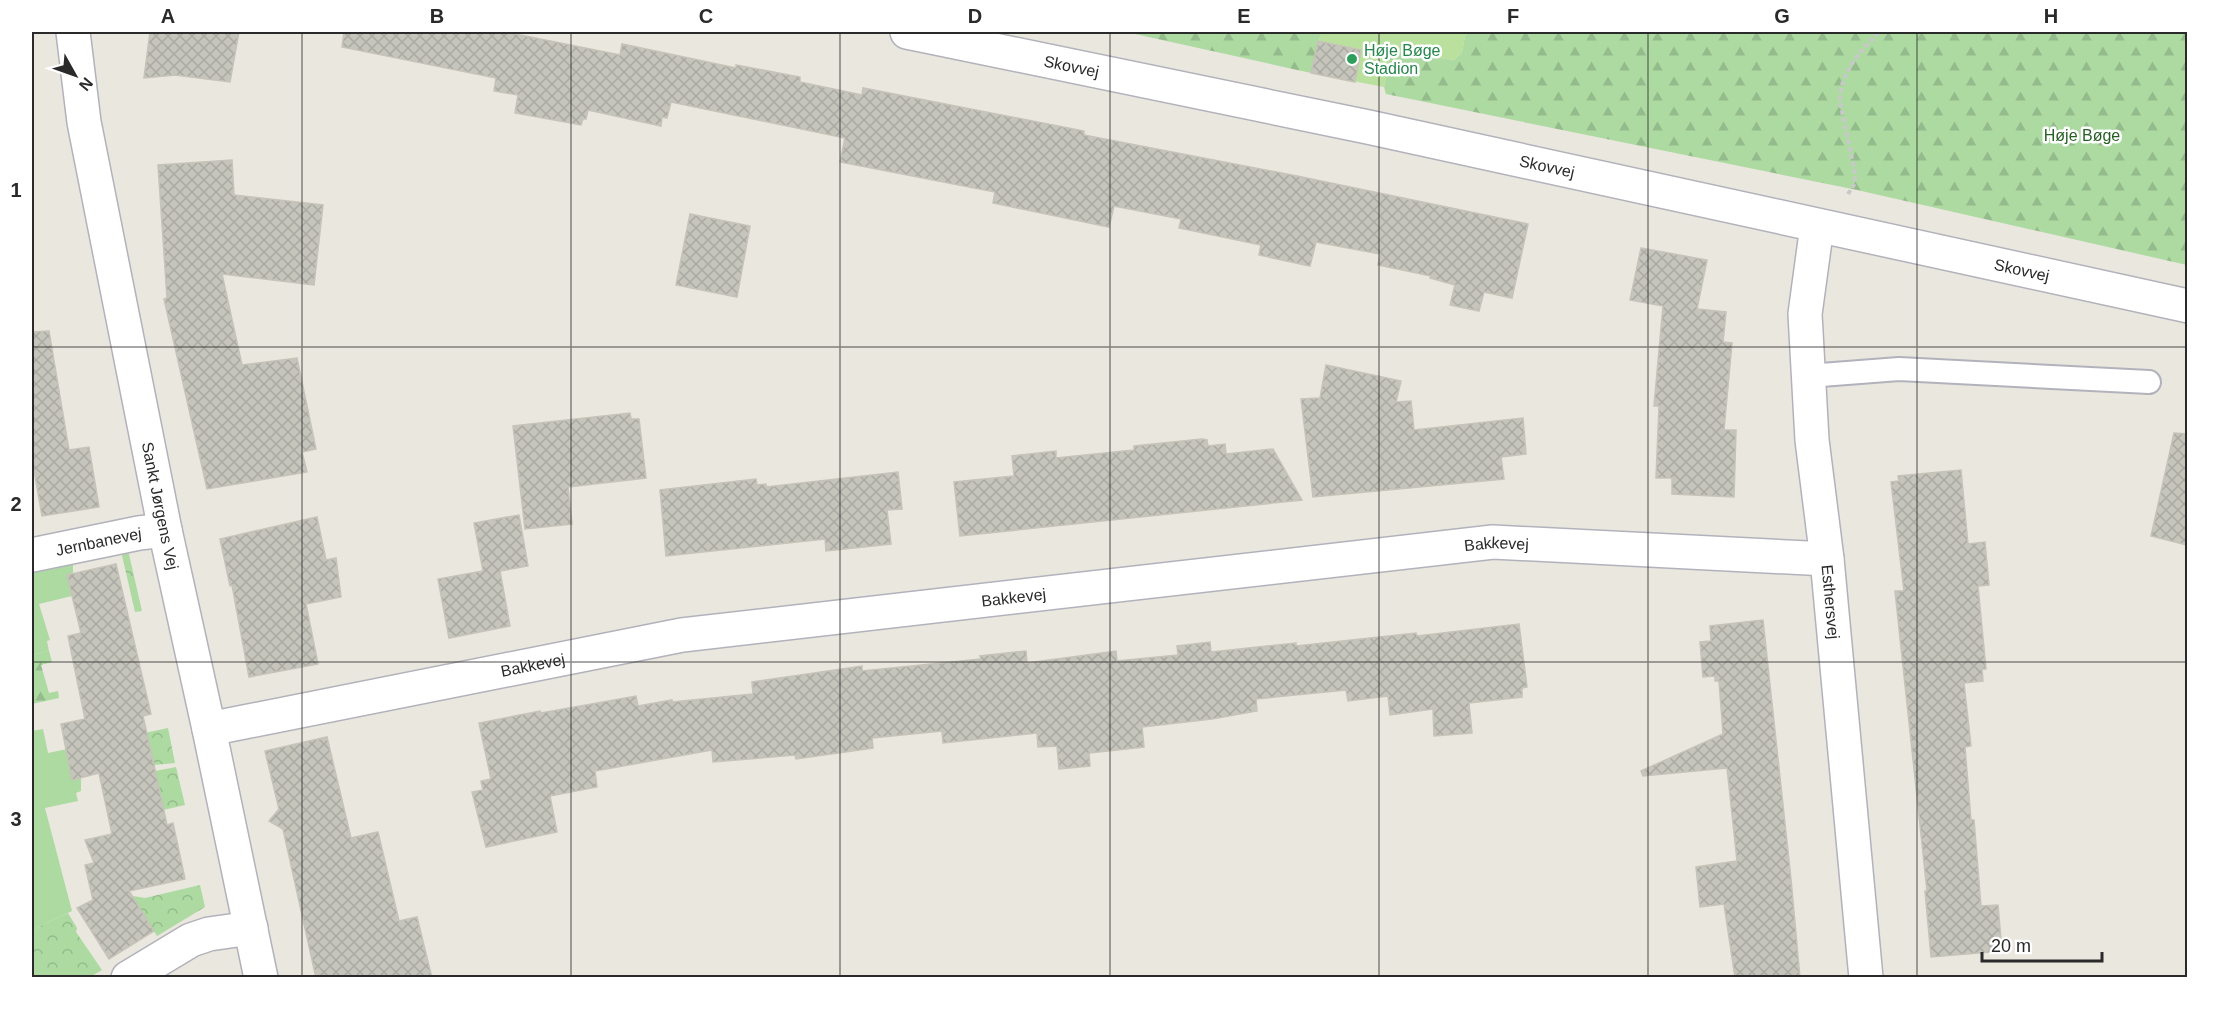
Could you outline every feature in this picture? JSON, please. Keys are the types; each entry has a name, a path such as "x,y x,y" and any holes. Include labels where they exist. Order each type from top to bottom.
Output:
{"street":[{"name":"Sankt Jørgens Vej","path":"73,32 84,122 165,530 210,729 261,978"},
{"name":"Skovvej","path":"907,32 1368,127 2187,306"},
{"name":"Esthersvej","path":"1817,226 1805,314 1812,440 1827,559 1866,978"},
{"name":"Jernbanevej","path":"32,555 139,533 165,530"},
{"name":"Bakkevej","path":"210,729 682,635 1493,542 1827,559"},
{"path":"128,978 191,940 209,934 251,928"}],"lane":[{"path":"1808,376 1899,369 2149,382"}],"path":[{"path":"1817,226 1822,216 1850,192 1855,183 1856,173 1839,92 1850,66 1878,32"}],"green space":[{"path":"1126,32 1323,32 1318,41 1311,73"},
{"name":"Høje Bøge Stadion","path":"1323,32 1466,32 1462,52 1454,60 1391,52 1384,87 1311,73 1318,41"},
{"name":"Høje Bøge","path":"1466,32 2187,32 2187,265 1857,190 1386,94 1384,87 1391,51 1454,60 1462,52"},
{"path":"128,550 142,611 135,612 121,551"},
{"path":"73,560 73,574 68,575 72,596 39,604 50,640 47,641 49,651 32,655 32,569"},
{"path":"49,651 52,662 41,665 49,693 58,691 59,698 32,704 32,655"},
{"path":"168,728 175,763 154,765 93,744"},
{"path":"43,729 48,753 87,745 81,791 76,793 78,801 45,808 72,911 32,930 32,731"},
{"path":"176,767 185,805 163,810 155,771"},
{"path":"200,885 205,907 157,936 135,901 127,895 145,898"},
{"path":"68,913 77,928 76,932 102,970 90,977 32,977 32,930"}],"building":[{"path":"150,32 239,32 230,82 175,75 144,78"},
{"path":"344,32 506,32 620,55 622,44 736,68 736,65 800,77 800,82 862,95 863,88 1084,131 1084,135 1528,224 1512,298 1484,292 1479,311 1450,305 1455,285 1430,278 1431,276 1378,265 1380,254 1316,242 1310,266 1259,255 1261,245 1179,228 1181,219 1114,206 1109,227 993,203 995,192 840,162 845,138 671,102 667,118 662,117 661,126 588,110 586,119 583,119 581,125 515,113 518,95 494,91 496,78 342,47"},
{"path":"1318,41 1361,50 1355,82 1311,73"},
{"path":"232,160 234,195 323,205 314,285 222,274 242,365 297,358 316,449 302,452 307,472 207,489 164,299 167,298 158,165"},
{"path":"690,214 750,226 737,297 676,285"},
{"path":"1641,248 1707,260 1697,309 1726,312 1723,342 1732,343 1724,430 1736,430 1734,497 1672,494 1672,478 1656,478 1659,406 1654,406 1663,306 1630,300"},
{"path":"49,331 69,450 89,447 99,507 42,516 34,470 32,470 32,332"},
{"path":"1326,365 1401,381 1396,402 1411,401 1414,430 1523,418 1526,454 1501,457 1504,479 1313,497 1301,399 1320,398"},
{"path":"630,413 631,419 639,419 646,478 568,487 572,524 525,529 513,426"},
{"path":"2174,433 2187,434 2187,545 2151,536"},
{"path":"1207,440 1208,446 1225,444 1226,454 1273,449 1302,500 960,536 954,482 1014,476 1012,456 1056,451 1056,458 1134,450 1134,446"},
{"path":"1961,470 1968,544 1985,542 1989,585 1978,586 1986,669 1982,669 1983,681 1964,683 1971,746 1965,747 1971,820 1974,820 1981,906 1998,905 2002,951 1931,957 1925,891 1927,891 1895,591 1904,591 1891,482 1899,481 1898,476"},
{"path":"898,472 902,509 887,510 891,544 826,551 825,539 666,556 660,490 756,479 757,485 766,484 766,487"},
{"path":"519,515 528,566 500,571 510,626 449,638 438,579 483,571 474,523"},
{"path":"317,517 326,560 336,558 341,597 306,604 318,664 249,677 232,585 230,586 220,539"},
{"path":"116,564 151,714 143,716 167,825 173,823 185,879 129,891 154,931 109,959 77,908 93,900 85,865 94,863 85,840 112,834 99,773 72,780 61,724 85,719 68,636 81,633 67,575"},
{"path":"1763,620 1800,978 1735,978 1724,904 1700,907 1696,867 1737,861 1727,768 1643,776 1641,771 1723,734 1719,681 1715,681 1715,676 1703,677 1700,642 1711,641 1710,626"},
{"path":"1519,624 1527,687 1522,688 1522,697 1469,703 1472,733 1434,736 1433,709 1390,715 1388,696 1348,701 1346,690 1256,699 1257,711 1142,727 1144,747 1089,753 1090,766 1059,769 1057,746 1038,747 1037,733 943,743 942,731 872,738 873,748 796,759 795,755 713,762 712,750 595,771 597,787 550,796 557,832 486,847 472,792 483,790 481,781 491,779 479,723 540,711 541,713 636,696 638,706 672,700 672,702 753,694 752,682 862,666 862,671 981,659 980,656 1026,651 1027,663 1116,651 1117,661 1178,655 1177,646 1210,642 1211,652 1296,643 1296,646 1416,633 1417,636"},
{"path":"327,737 351,838 378,832 399,921 417,917 432,978 316,978 283,829 269,821 279,809 265,751"}],"place":[{"name":"Høje Bøge Stadion","path":"1352,59"}]}
